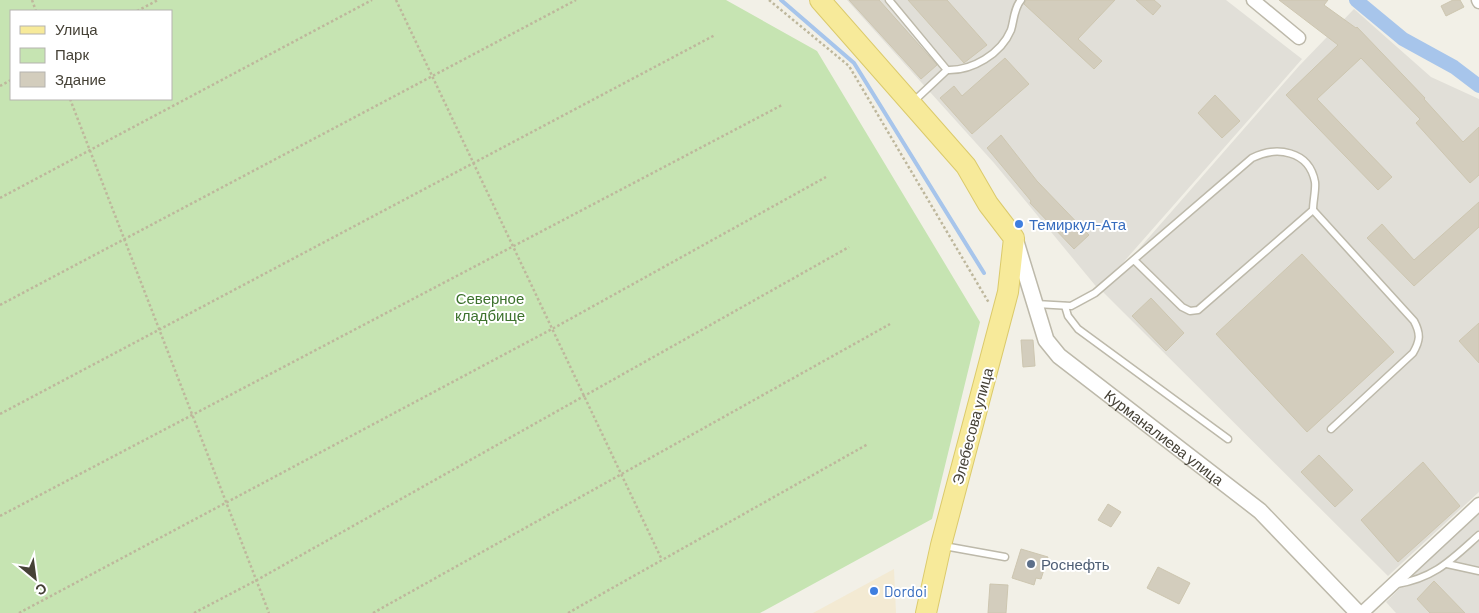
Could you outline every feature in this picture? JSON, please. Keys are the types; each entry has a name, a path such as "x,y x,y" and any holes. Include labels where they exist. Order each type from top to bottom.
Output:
{"main road":[{"path":"820,0 966,166 988,204 1014,238"},
{"name":"Элебесова улица","path":"926,613 941,545 1008,292 1014,238"}],"street":[{"path":"1253,0 1299,38"},
{"name":"Курманалиева улица","path":"1014,238 1046,340 1059,356 1260,511 1358,613"},
{"path":"1362,613 1479,504"}],"lane":[{"path":"889,0 947,70"},
{"path":"911,104 947,70 966,68 980,63 998,49 1010,31 1017,4 1021,0"},
{"path":"1035,304 1065,306 1095,294 1134,260 1252,158 1265,152 1279,150 1297,156 1305,163 1315,182 1313,210 1198,310 1190,311 1182,307 1134,260"},
{"path":"1313,210 1414,321 1420,330 1419,341 1413,353 1331,429"},
{"path":"1065,306 1068,316 1078,329 1228,439"},
{"path":"1393,584 1415,581 1447,564 1479,535"},
{"path":"941,545 1005,557"},
{"path":"1447,564 1479,571"}],"path":[{"path":"139,10 158,0"},
{"path":"0,198 372,0"},
{"path":"396,0 662,560"},
{"path":"0,305 576,0"},
{"path":"769,0 849,66 992,308"},
{"path":"0,414 715,35"},
{"path":"70,100 270,613"},
{"path":"0,516 782,105"},
{"path":"19,613 552,329 826,177"},
{"path":"194,613 257,580 849,247"},
{"path":"373,613 890,324"},
{"path":"568,613 868,444"}],"shaded area":[{"path":"847,0 1226,0 1302,59 1099,290 994,163"},
{"path":"1354,9 1431,77 1479,99 1479,492 1388,576 1102,291 1299,66"},
{"path":"1479,511 1479,613 1396,613 1386,602"},
{"name":"Dordoi","path":"894,569 896,613 813,613"}],"green space":[{"name":"Северное кладбище","path":"0,0 726,0 817,51 980,322 932,519 760,613 0,613"}],"building":[{"path":"849,0 879,0 937,65 921,79"},
{"path":"908,0 947,0 987,45 964,63"},
{"path":"1026,0 1115,0 1078,39 1102,61 1094,69 1024,4"},
{"path":"1136,0 1154,0 1161,6 1153,15"},
{"path":"1279,0 1328,0 1324,5 1357,27 1425,98 1463,142 1479,127 1479,175 1470,183 1416,123 1420,119 1361,58 1317,99 1392,177 1378,190 1286,95 1338,45"},
{"path":"1453,0 1460,0 1464,7 1446,16 1441,6"},
{"path":"1005,58 1029,84 972,134 940,98 954,86 962,96"},
{"path":"1215,95 1240,121 1222,138 1198,113"},
{"path":"1001,135 1037,181 1089,235 1074,249 1030,203 1031,201 987,148"},
{"path":"1479,202 1479,227 1414,286 1367,238 1382,224 1414,260"},
{"path":"1302,254 1394,352 1307,432 1216,334"},
{"path":"1151,298 1184,333 1166,351 1132,316"},
{"path":"1479,323 1479,363 1459,341"},
{"path":"1021,340 1033,340 1035,366 1023,367"},
{"path":"1319,455 1353,490 1335,507 1301,472"},
{"path":"1423,462 1460,506 1398,562 1361,520"},
{"path":"1108,504 1121,512 1111,527 1098,520"},
{"name":"Роснефть","path":"1021,549 1048,557 1041,579 1036,578 1034,585 1012,578"},
{"path":"1158,567 1190,583 1179,604 1147,588"},
{"path":"1434,581 1465,613 1430,613 1417,599"},
{"path":"990,584 1008,585 1006,613 988,613"}],"waterway":[{"path":"781,0 854,63 984,273"},
{"path":"1356,0 1403,39 1454,67 1479,86"}],"place":[{"name":"Темиркул-Ата","path":"1019,224"},
{"name":"Роснефть","path":"1031,564"},
{"name":"Dordoi","path":"874,591"}]}
